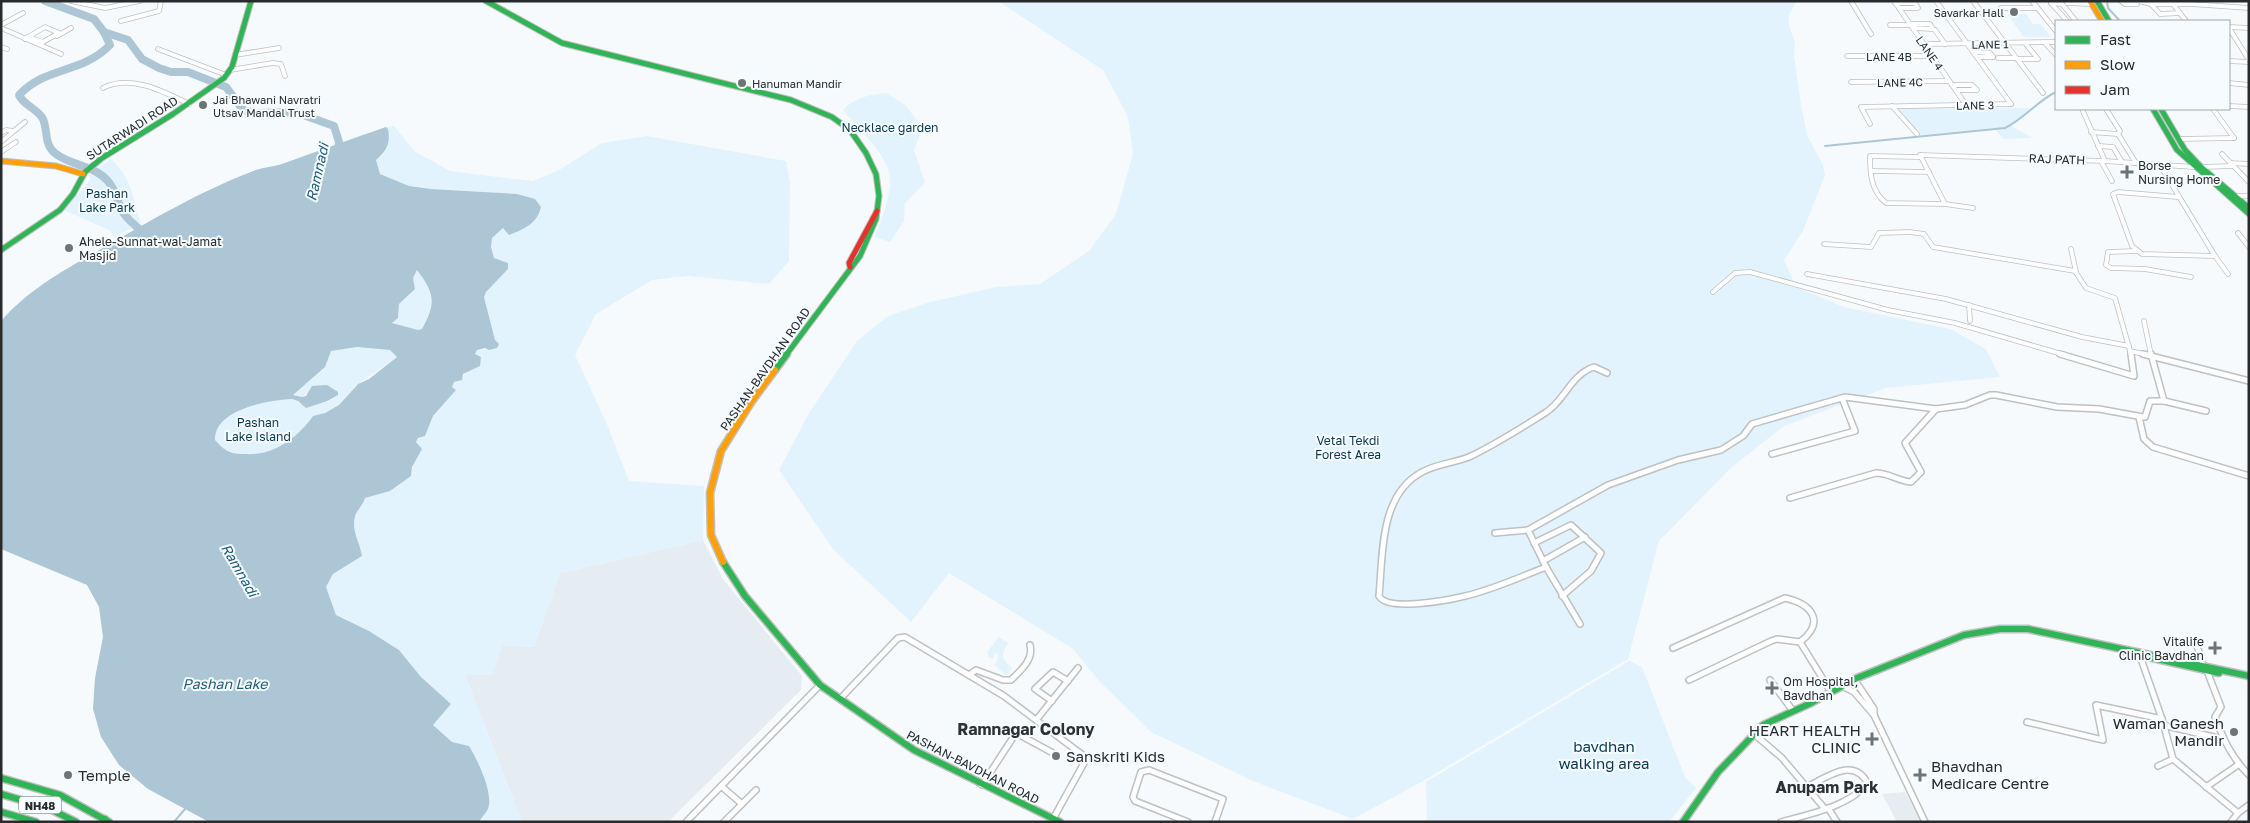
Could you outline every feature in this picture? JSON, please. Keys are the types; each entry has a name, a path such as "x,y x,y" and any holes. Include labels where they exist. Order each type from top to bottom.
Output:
{"main road":[{"path":"227,74 236,55 251,1"},
{"name":"PASHAN-BAVDHAN ROAD","path":"486,1 562,43 791,100 824,113 844,125 869,154 880,181 878,211 849,263 850,267 740,418 721,451 710,493 711,535 725,566 745,596 820,685 914,750 1060,822"},
{"path":"2093,2 2102,20"},
{"path":"2093,2 2108,20"},
{"name":"SUTARWADI ROAD","path":"1,250 60,210 73,194 84,173 92,165 203,94 227,74"},
{"path":"2154,110 2178,150 2194,167 2249,214"},
{"path":"2162,110 2185,150 2201,167 2249,208"},
{"path":"2,161 67,168 84,173"},
{"path":"2194,167 2201,167"},
{"path":"1683,822 1718,772 1753,733 1763,725 1854,679 1964,635 2000,629 2028,629 2249,678"},
{"path":"2117,648 2140,656 2205,668"},
{"path":"1,778 60,795 105,821"},
{"name":"NH48","path":"1,794 48,808 76,822"},
{"name":"NH48","path":"1,812 36,822"}],"street":[{"path":"71,1 105,8 140,1"},
{"path":"121,21 160,10 161,1"},
{"path":"1851,1 1872,34"},
{"name":"LANE 3","path":"1870,124 1861,107 2011,104 1936,1"},
{"path":"1973,1 2043,93"},
{"path":"2032,1 2055,30"},
{"path":"2121,1 2126,4 2169,5 2185,20"},
{"path":"1895,2 1915,3 1918,8 1898,8"},
{"name":"LANE 4","path":"1895,2 1966,105"},
{"path":"2067,3 2093,2"},
{"path":"2066,20 2052,4 2062,4 2075,20"},
{"path":"2152,5 2173,4 2249,8"},
{"path":"2173,4 2178,13"},
{"path":"2152,5 2160,14 2178,13"},
{"path":"2001,8 2037,8"},
{"path":"1,26 24,13"},
{"path":"1890,25 1933,29 1930,24 1911,26"},
{"path":"1,26 61,54"},
{"path":"45,27 59,33 43,42 27,38 45,27"},
{"path":"2230,27 2249,28"},
{"path":"41,46 71,28"},
{"path":"2230,29 2249,61"},
{"path":"1935,30 1945,44"},
{"name":"LANE 1","path":"1924,44 2055,42"},
{"path":"1998,58 2038,59 2025,43"},
{"path":"2046,43 2054,51"},
{"path":"1,47 7,49"},
{"path":"236,55 279,48"},
{"path":"158,49 227,74 273,63 281,64 285,76"},
{"name":"LANE 4B","path":"1847,56 1932,56"},
{"path":"2230,61 2249,61"},
{"name":"LANE 4C","path":"1851,82 1949,81"},
{"path":"103,88 115,82 143,85 157,88 188,104"},
{"path":"2230,82 2249,85"},
{"path":"1892,106 1918,134"},
{"path":"2230,106 2249,107"},
{"path":"2082,110 2112,181"},
{"path":"2107,110 2120,131 2118,134 2136,163"},
{"path":"2178,139 2234,138 2214,110"},
{"path":"1,142 25,122"},
{"path":"1,133 6,130 14,131"},
{"path":"2091,132 2118,134"},
{"path":"1,152 16,142"},
{"path":"2098,146 2113,147 2122,162"},
{"path":"2222,154 2249,182"},
{"name":"RAJ PATH","path":"1872,171 1870,156 2103,161 2194,167"},
{"path":"1920,156 1945,204"},
{"path":"2201,167 2249,164"},
{"path":"2160,165 2178,197 2228,274"},
{"path":"1929,172 1872,171 1874,191 1886,203 1945,204 1973,208"},
{"path":"2178,197 2118,192 2113,194 2132,246 2136,251 2142,254 2215,256"},
{"path":"2234,196 2249,196"},
{"path":"1824,244 1864,248 1871,247 1879,233 1910,232 1924,234 1933,247 2076,272"},
{"path":"2238,233 2249,247"},
{"path":"1713,292 1735,273 1750,272 1888,310 1955,323 2134,376 2129,346 2115,298 2086,288 2076,272 2071,248"},
{"path":"2136,251 2108,252 2106,265 2111,268 2145,269 2191,277"},
{"path":"1807,274 1848,283 1888,287 1970,305 2082,337 2129,346"},
{"path":"1970,305 1970,321"},
{"path":"2144,322 2151,356 2164,401"},
{"path":"2130,351 2249,381"},
{"path":"1546,567 1466,596 1410,604 1384,603 1379,596 1390,512 1395,499 1408,480 1430,467 1479,452 1534,421 1558,404 1564,392 1586,370 1594,367 1607,373"},
{"path":"1495,533 1528,530 1608,485 1678,460 1726,448 1743,436 1752,424 1842,398 1856,397 1936,408 1965,405 1990,395 1996,395 2057,406 2099,409 2139,417 2145,417 2150,401 2164,401 2206,411"},
{"path":"1772,454 1855,431 1842,398"},
{"path":"1790,498 1876,472 1887,472 1904,482 1911,482 1919,476 1920,468 1908,453 1905,443 1936,408"},
{"path":"2139,417 2144,439 2153,447 2249,476"},
{"path":"1534,543 1568,526 1575,527 1600,551 1600,556 1585,576 1562,596"},
{"path":"1528,530 1562,596 1580,624"},
{"path":"1543,561 1585,536"},
{"path":"1673,648 1785,598 1800,601 1808,607 1812,614 1814,623 1812,631 1800,642 1777,639 1771,641 1689,680"},
{"path":"840,699 901,636 969,675 1037,719 1082,753 1085,758 1053,818"},
{"path":"1800,642 1831,692"},
{"path":"2196,642 2221,707 2215,717 2222,739 2238,765 2249,775"},
{"path":"969,675 976,670 1012,680 1032,653 1030,645"},
{"path":"2140,656 2163,722 2173,759 2238,813"},
{"path":"1014,667 1019,671"},
{"path":"1037,719 1078,668"},
{"path":"1052,701 1035,689 1053,672 1068,681"},
{"path":"1854,679 1874,709 1874,715 1925,822"},
{"path":"1770,680 1793,711"},
{"path":"686,822 820,685"},
{"path":"1842,686 1855,691 1868,711 1874,715"},
{"path":"2026,722 2104,740 2096,705 2222,739"},
{"path":"982,785 1016,733 1053,753"},
{"path":"1753,733 1782,758 1837,822"},
{"path":"2158,766 2173,759"},
{"path":"2206,787 2238,765"},
{"path":"1781,822 1826,808 1862,792 1868,784 1866,777 1861,772 1847,768 1806,787"},
{"path":"1188,822 1135,801 1133,797 1141,772 1149,770 1223,799 1215,822"},
{"path":"721,786 742,804"},
{"path":"724,822 756,790"},
{"path":"2232,822 2238,813 2249,805"}],"shaded area":[{"path":"703,540 723,579 802,676 801,690 668,822 522,822 465,675 492,674 502,645 534,647 560,573"},
{"path":"1905,792 1922,822 1897,822 1882,794"}],"green space":[{"name":"Vetal Tekdi Forest Area","path":"998,1 1797,1 1789,14 1789,26 1795,43 1794,56 1802,110 1807,135 1823,165 1825,175 1803,231 1784,260 1796,287 1844,307 1950,329 1986,349 2000,377 1886,388 1784,426 1732,467 1659,541 1628,659 1425,780 1353,819 1253,781 1151,732 1100,682 1073,649 949,573 911,622 833,549 779,470 809,413 857,341 888,316 930,302 996,287 1040,284 1089,251 1116,214 1133,154 1128,117 1103,70"},
{"path":"2007,14 2026,14 2033,24 2041,24 2051,37 2024,37"},
{"name":"Necklace garden","path":"886,93 905,105 923,128 914,150 925,182 905,203 904,221 890,242 875,237 888,200 889,171 876,149 843,110 863,97"},
{"path":"1898,108 2028,108 2031,109 2011,126 2033,138 2003,139 1994,128 1921,135 1899,112"},
{"path":"394,126 414,151 450,171 533,181 559,170 602,143 647,136 786,161 790,182 789,261 769,284 688,276 652,280 596,314 575,355 606,422 629,481 704,486 703,540 560,573 534,647 503,645 492,675 465,675 522,822 479,822 489,807 469,746 452,742 433,725 451,704 421,677 399,650 369,631 336,615 326,587 333,574 362,556 354,521 365,498 390,491 411,476 417,446 416,442 418,438 425,436 433,416 456,390 452,387 454,382 462,380 466,373 477,363 481,357 475,354 477,350 497,348 484,297 486,292 508,269 508,263 494,258 491,247 492,238 503,228 517,194 409,186 380,174 376,160 383,155 390,136 386,127"},
{"name":"Pashan Lake Park","path":"111,159 124,174 128,182 141,224 113,238 111,231 64,210 91,179 89,176"},
{"path":"417,270 430,292 431,299 427,320 422,329 418,330 392,323 398,317 399,304 415,289 413,278"},
{"name":"Pashan Lake Island","path":"357,347 391,350 397,357 355,386 339,405 325,413 313,416 300,432 275,449 256,454 235,453 225,449 215,440 217,430 223,422 233,414 257,404 291,399 305,405 313,405 338,395 310,391 302,397 293,395 325,367 331,351"},
{"path":"999,637 1008,643 1003,656 1012,668 1006,676 994,664 997,663 998,653 994,654 993,659 988,657 988,651"},
{"name":"bavdhan walking area","path":"1629,661 1642,667 1685,777 1696,788 1669,822 1427,822 1426,782"}],"water":[{"name":"Pashan Lake","path":"386,127 389,139 387,147 376,160 380,174 409,186 517,194 535,199 541,207 533,222 525,228 509,235 503,228 492,238 491,247 494,258 508,263 508,269 486,292 484,297 495,340 499,344 497,348 477,350 475,354 481,357 480,366 463,374 462,380 454,382 452,387 456,390 433,416 425,436 418,438 416,442 422,449 412,467 411,476 390,491 365,498 354,521 362,556 333,574 326,587 336,615 369,631 399,650 421,677 451,704 433,725 452,742 469,746 487,785 489,794 488,809 479,822 209,822 148,789 119,765 101,737 93,709 95,678 103,637 99,607 87,585 1,549 1,321 22,300 58,274 195,197 256,170 282,164","holes":["417,270 427,286 432,299 427,320 422,329 418,330 392,323 398,318 399,304 415,289 413,278","357,347 390,350 397,357 369,379 358,384 339,405 325,413 313,416 300,432 275,449 256,454 235,453 225,449 215,440 217,429 224,421 245,408 271,401 292,399 298,401 306,408 338,395 338,392 327,385 312,386 306,396 293,395 325,367 331,351"]}],"waterway":[{"name":"Ramnadi","path":"45,1 94,19 104,32"},
{"path":"2107,1 2108,8 2119,20"},
{"name":"Ramnadi","path":"104,32 128,40 142,59 159,68 171,72 188,72 226,87 243,110 256,113 295,112 334,126 339,142 337,155"},
{"name":"Ramnadi","path":"104,32 110,45 99,55 41,79 30,85 19,95 43,119 48,143 52,151 62,158 95,171 107,180 116,195 124,215 147,235"},
{"path":"1825,146 2005,128 2055,93"},
{"path":"174,822 185,809"}],"traffic: fast":[{"path":"1,250 60,210 73,194 85,172 102,158 173,114 224,78 232,67 251,1"},
{"path":"486,1 562,43 791,100 832,117 850,130 866,153 876,174 879,196 876,219 860,256 775,370"},
{"path":"2097,1 2108,20"},
{"path":"2154,110 2177,150 2249,214"},
{"path":"2162,110 2185,150 2201,167 2249,208"},
{"path":"723,562 745,596 820,685 914,750 1060,822"},
{"path":"1683,822 1718,772 1763,725 1809,704 1857,678 1964,635 2000,629 2028,629 2249,676"},
{"path":"2126,652 2219,673"},
{"path":"1,778 60,795 109,822"},
{"path":"1,794 48,808 76,822"},
{"path":"1,812 36,822"}],"traffic: slow":[{"path":"2090,1 2101,20"},
{"path":"1,161 56,166 83,174"},
{"path":"723,562 711,535 710,493 721,451 752,401 775,370"}],"traffic: jam":[{"path":"850,267 849,263 877,211"}],"place":[{"name":"Savarkar Hall","path":"2014,12"},
{"name":"Hanuman Mandir","path":"742,83"},
{"name":"Jai Bhawani Navratri Utsav Mandal Trust","path":"203,105"},
{"name":"Borse Nursing Home","path":"2127,172"},
{"name":"Ahele-Sunnat-wal-Jamat Masjid","path":"69,248"},
{"name":"Vitalife Clinic Bavdhan","path":"2215,648"},
{"name":"Om Hospital, Bavdhan","path":"1772,688"},
{"name":"Waman Ganesh Mandir","path":"2234,732"},
{"name":"HEART HEALTH CLINIC","path":"1872,739"},
{"name":"Sanskriti Kids","path":"1056,756"},
{"name":"Temple","path":"68,775"},
{"name":"Bhavdhan Medicare Centre","path":"1920,775"}],"district":[{"name":"Ramnagar Colony","path":"1026,729"},
{"name":"Anupam Park","path":"1827,787"}]}
